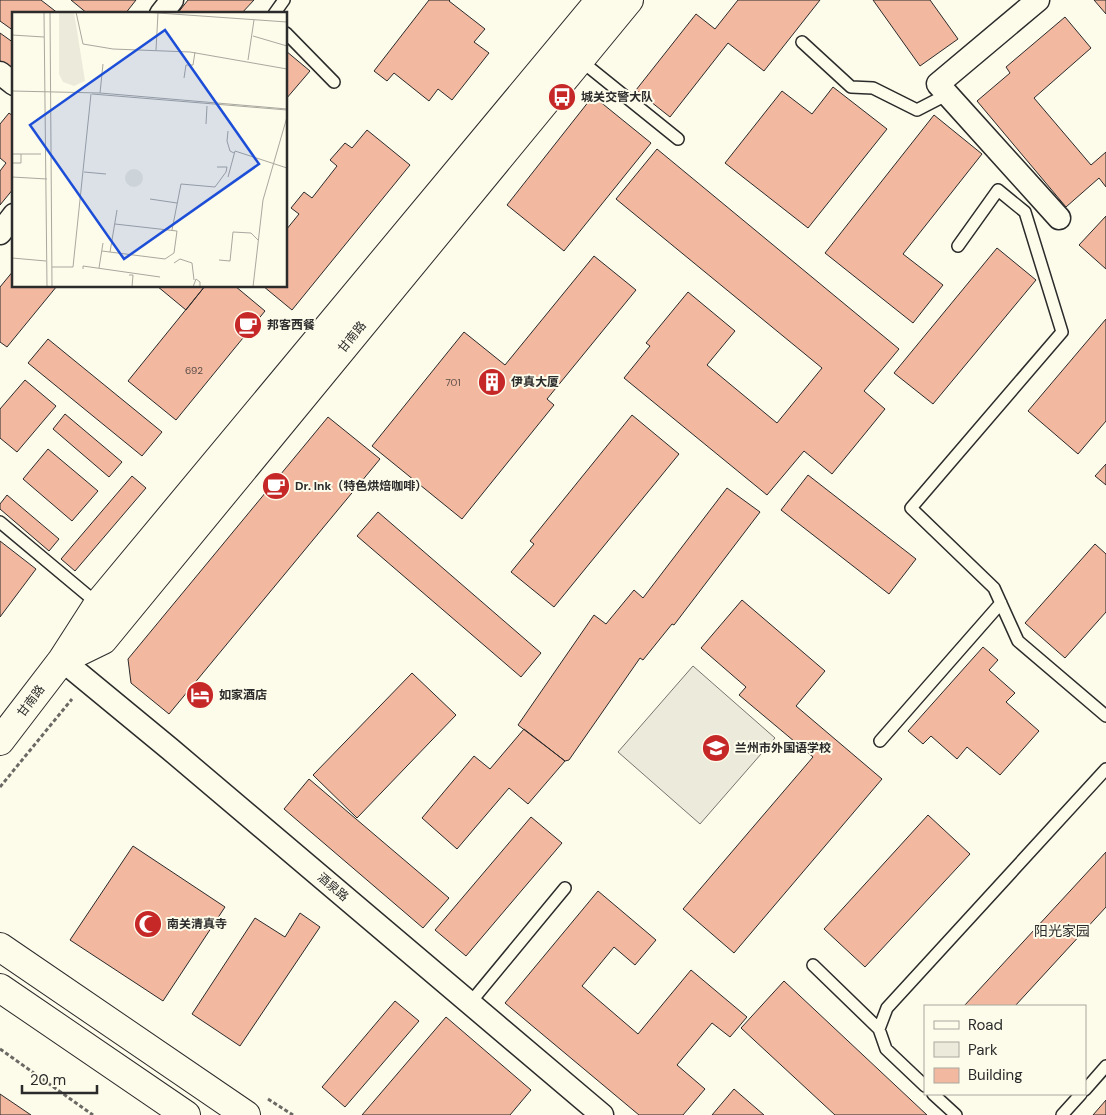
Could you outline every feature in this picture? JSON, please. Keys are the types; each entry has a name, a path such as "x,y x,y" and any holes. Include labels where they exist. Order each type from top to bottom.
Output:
{"street":[{"path":"163,12 172,0"},
{"name":"甘南路","path":"0,741 62,660 98,604 600,0"},
{"name":"甘南路","path":"62,660 103,640 629,0"},
{"path":"1038,0 938,84 1059,218"},
{"path":"0,73 12,82"},
{"path":"0,233 12,218"},
{"name":"酒泉路","path":"62,660 602,1115"},
{"path":"0,947 246,1115"},
{"path":"0,988 186,1115"}],"lane":[{"path":"275,12 284,0"},
{"path":"288,35 334,82"},
{"path":"802,42 851,87 873,88 917,110 948,94"},
{"path":"580,60 678,139"},
{"path":"958,246 998,190 1024,212 1062,332 911,508 994,588 1018,641 1106,716"},
{"path":"0,522 98,604"},
{"path":"880,741 1001,603"},
{"path":"879,1029 886,1008 1106,769"},
{"path":"470,1003 565,888"},
{"path":"814,965 879,1029 886,1049 924,1085"},
{"path":"1086,1089 1106,1066"},
{"path":"934,1095 956,1115"},
{"path":"1062,1115 1080,1095"}],"path":[{"path":"0,1049 93,1115"}],"green space":[{"path":"693,666 775,738 700,824 618,752"}],"building":[{"path":"0,0 41,0 56,12 12,12 12,30 0,21"},
{"path":"71,0 136,0 127,12 86,12"},
{"path":"188,0 254,0 243,12 179,12"},
{"path":"429,0 450,0 485,29 474,42 489,53 452,100 438,89 429,101 394,73 387,81 374,71"},
{"path":"738,0 820,0 764,71 728,43 670,117 636,90 696,14 715,29"},
{"path":"873,0 930,0 958,39 920,66"},
{"path":"1094,0 1106,0 1106,14"},
{"path":"1065,17 1091,48 1034,98 1091,165 1106,152 1106,187 1099,178 1066,207 977,101 1010,73 1006,67"},
{"path":"0,33 12,42 12,71 0,62"},
{"path":"288,53 310,71 288,97"},
{"path":"833,87 887,129 808,228 725,163 782,91 812,114"},
{"path":"593,96 651,143 564,251 507,205"},
{"path":"9,113 12,115 12,190 0,205 0,171 6,163 0,158 0,124"},
{"path":"934,115 982,154 903,254 943,285 913,323 825,253"},
{"path":"367,130 410,165 292,310 265,288 288,288 288,228 299,214 291,208 304,192 312,198 337,166 330,160 345,143 352,148"},
{"path":"657,149 899,349 864,391 885,409 832,474 804,451 767,495 624,378 650,346 646,343 688,292 735,331 707,365 777,423 822,368 616,199"},
{"path":"1106,216 1106,269 1079,245"},
{"path":"997,248 1036,280 933,404 894,373"},
{"name":"伊真大厦","path":"594,256 636,290 547,399 554,405 462,519 372,446 464,332 505,365"},
{"path":"12,272 12,288 55,288 7,347 0,342 0,287"},
{"path":"159,288 203,288 186,310"},
{"path":"203,288 237,288 265,311 176,420 128,381"},
{"path":"1106,319 1106,421 1078,454 1028,411"},
{"path":"48,339 162,432 142,456 28,363"},
{"path":"25,380 56,406 17,452 0,438 0,409"},
{"path":"65,414 122,462 109,477 53,429"},
{"path":"632,415 679,454 554,607 511,572 534,544 530,541"},
{"path":"328,417 380,459 169,714 131,683 128,659"},
{"path":"48,449 98,491 72,521 23,479"},
{"path":"1106,464 1106,485 1095,476"},
{"path":"808,475 916,559 889,594 781,510"},
{"path":"132,476 146,488 75,571 61,559"},
{"path":"727,488 760,512 674,625 672,624 643,660 640,658 569,760 565,761 518,725 594,615 606,624 634,590 643,598"},
{"path":"7,495 59,539 49,551 0,509 0,504"},
{"path":"378,512 541,653 521,677 357,536"},
{"path":"0,541 36,569 0,617"},
{"path":"1095,544 1106,554 1106,612 1065,658 1025,623"},
{"path":"742,600 825,671 796,706 882,779 734,953 683,909 813,757 739,695 746,687 701,648"},
{"path":"983,647 998,660 989,670 1015,693 1006,702 1039,731 1000,775 967,747 957,759 931,736 923,744 908,731"},
{"path":"412,673 456,715 357,818 313,775"},
{"path":"524,729 565,761 528,804 509,788 457,849 422,818 474,756 490,769"},
{"path":"309,779 449,898 423,928 284,809"},
{"path":"928,815 970,854 865,967 824,929"},
{"path":"531,817 562,843 466,956 435,930"},
{"name":"南关清真寺","path":"133,846 225,907 163,1001 70,940"},
{"path":"1106,852 1106,907 1016,1005 965,1005"},
{"path":"598,891 656,940 635,965 614,947 582,986 638,1034 691,970 747,1017 730,1037 712,1023 677,1065 705,1089 683,1115 639,1115 505,1003"},
{"path":"300,913 320,927 240,1046 192,1014 255,918 285,937"},
{"path":"784,981 927,1115 835,1115 741,1028"},
{"path":"395,1001 419,1021 345,1107 322,1087"},
{"path":"446,1017 531,1090 510,1115 362,1115"},
{"path":"734,1089 764,1115 712,1115"},
{"path":"0,1094 31,1115 0,1115"},
{"path":"1106,1100 1106,1115 1093,1115"}],"place":[{"name":"城关交警大队","path":"562,97"},
{"name":"邦客西餐","path":"248,325"},
{"name":"伊真大厦","path":"492,382"},
{"name":"Dr. Ink（特色烘焙咖啡）","path":"276,486"},
{"name":"如家酒店","path":"200,695"},
{"name":"兰州市外国语学校","path":"716,748"},
{"name":"南关清真寺","path":"148,924"}],"district":[{"name":"阳光家园","path":"1062,931"}]}
